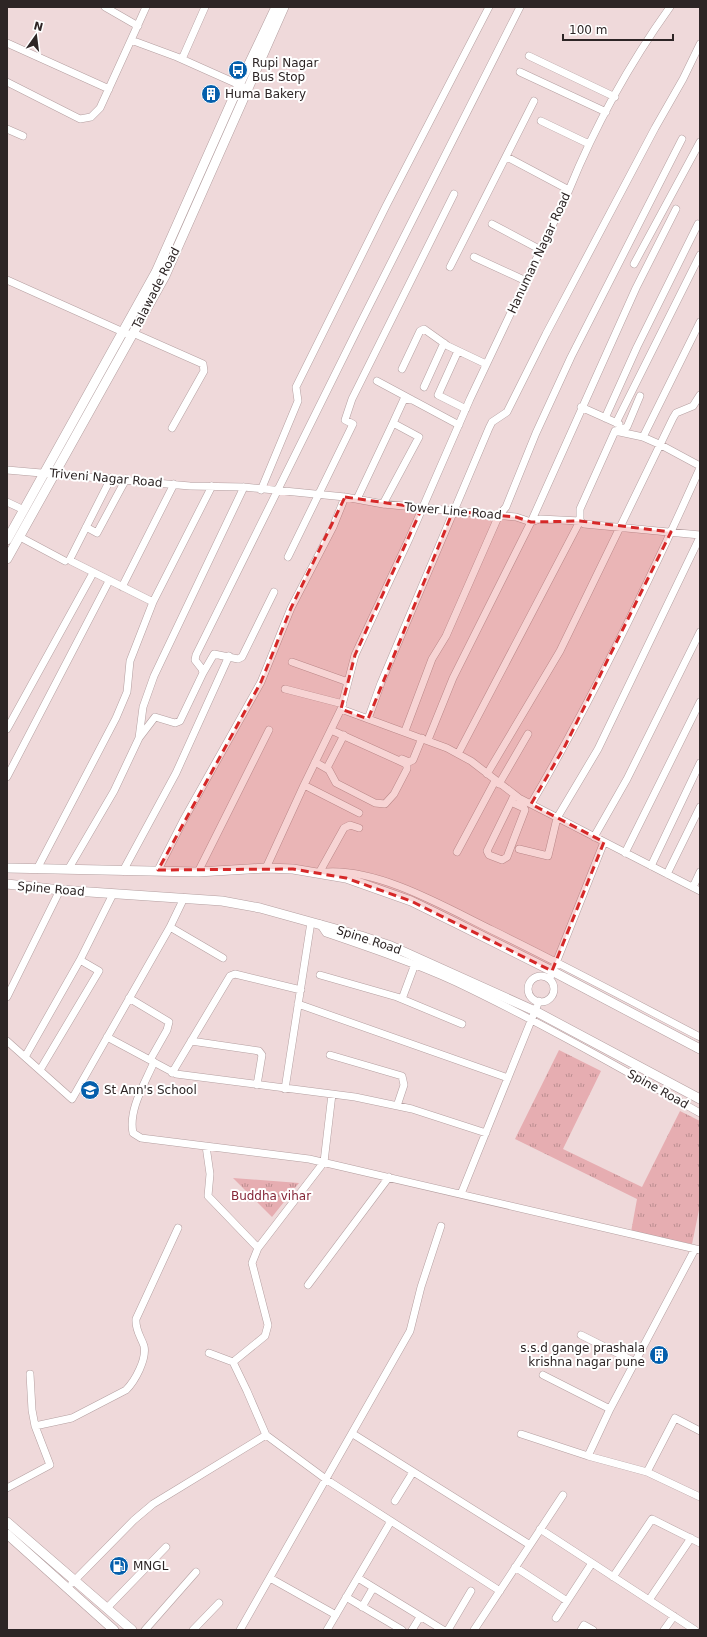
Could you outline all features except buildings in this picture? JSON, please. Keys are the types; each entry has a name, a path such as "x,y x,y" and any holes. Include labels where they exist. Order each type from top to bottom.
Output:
{"main road":[{"name":"Talawade Road","path":"7,559 55,474 163,269 244,87 276,7"},
{"name":"Talawade Road","path":"244,87 284,7"},
{"name":"Talawade Road","path":"7,540 10,527 24,510 130,333"},
{"name":"Spine Road","path":"7,868 69,868 123,871 158,870 198,872 266,868 319,873 352,880 410,902 551,975 700,1049"},
{"name":"Spine Road","path":"7,884 60,890 222,901 260,908 391,946 535,1011 700,1099"},
{"path":"7,1522 46,1557 76,1580 132,1630"},
{"path":"7,1534 66,1589 114,1630"}],"street":[{"path":"105,7 138,26"},
{"path":"7,82 80,120 91,117 100,108 146,7"},
{"path":"182,59 205,7"},
{"path":"261,490 298,401 296,387 386,206 489,7"},
{"path":"203,673 202,669 195,660 196,655 520,7"},
{"name":"Hanuman Nagar Road","path":"266,868 342,707 355,655 486,364 541,250 589,144 643,44 670,7"},
{"path":"131,40 182,59 244,87"},
{"path":"7,43 109,89"},
{"path":"368,719 381,683 492,422 507,412 546,334 655,128 683,79 700,44"},
{"path":"529,56 614,97"},
{"path":"520,72 606,112"},
{"path":"450,267 534,101"},
{"path":"541,121 589,144"},
{"path":"7,129 23,136"},
{"path":"405,731 432,659 446,636 498,515 506,507 536,433 571,357 682,139"},
{"path":"634,264 700,142"},
{"path":"507,157 568,190"},
{"path":"288,557 353,424 345,420 352,399 454,194"},
{"path":"332,727 409,762 412,760 425,739 453,678 531,522 581,407 636,288 676,209"},
{"path":"492,224 541,250"},
{"path":"605,418 637,347 698,224"},
{"path":"616,422 700,255"},
{"path":"474,257 526,281"},
{"path":"7,280 199,362 204,367 204,371 172,428"},
{"path":"643,437 700,322"},
{"path":"402,369 422,329 426,330 458,351 486,364"},
{"path":"424,387 444,343"},
{"path":"458,351 438,395 466,409"},
{"path":"377,381 459,425"},
{"path":"487,774 560,651 676,414 693,406 700,395"},
{"path":"458,754 580,521 580,509 615,431 627,427 640,396"},
{"path":"357,499 404,399 412,400"},
{"path":"581,407 627,427"},
{"path":"384,504 419,437 393,423"},
{"path":"531,804 565,746 671,532 700,467 661,445 643,437 615,431"},
{"name":"Triveni Nagar Road","path":"7,470 174,484 208,485"},
{"path":"111,478 70,559 93,573 153,602"},
{"path":"86,527 97,533 126,479"},
{"path":"122,587 174,484"},
{"path":"37,868 116,718 127,692 130,661 153,602 208,485"},
{"name":"Tower Line Road","path":"208,485 345,497 384,504 516,517 531,522 540,520 580,521 584,524 700,536"},
{"path":"139,738 143,707 154,676 244,487"},
{"path":"158,870 183,821 261,682 291,608 333,527 345,497"},
{"path":"7,502 24,510"},
{"path":"519,849 548,856 557,818 598,749 700,536"},
{"path":"20,537 65,561"},
{"path":"7,729 93,573"},
{"path":"7,776 109,581"},
{"path":"69,868 114,791 139,738 155,717 174,723 180,721 203,673 214,654 238,659 242,657 274,592"},
{"path":"594,837 627,779 700,632"},
{"path":"123,871 176,772 229,656"},
{"path":"292,662 348,682"},
{"path":"286,689 342,707 368,719 425,739 458,754 470,761 514,795 700,891"},
{"path":"625,853 700,702"},
{"path":"315,762 328,768 336,783 374,803 385,804 394,794 407,769 407,765 344,735 332,727"},
{"path":"198,872 270,730"},
{"path":"457,852 497,782 528,734"},
{"path":"328,768 344,735"},
{"path":"651,866 700,763"},
{"path":"304,785 359,813"},
{"path":"511,802 524,808 525,810 507,857 502,860 489,855 487,851 514,795"},
{"path":"667,874 700,807"},
{"path":"319,873 344,828 350,825 359,828"},
{"path":"551,975 537,976 529,985 532,997 539,1002 547,1000 553,994 554,986 551,975 604,842"},
{"path":"319,873 344,872 369,877 396,886 444,907 556,962 700,1037"},
{"path":"693,887 700,872"},
{"path":"7,997 60,890"},
{"path":"25,1057 80,960 113,894"},
{"path":"7,1041 72,1099 170,927 184,898"},
{"path":"285,1089 298,1004 316,923"},
{"name":"Spine Road","path":"316,923 326,933 415,964 457,983 531,1020 700,1113"},
{"path":"170,927 223,958"},
{"path":"40,1070 98,971 80,960"},
{"path":"402,999 415,964"},
{"path":"172,1073 230,976 236,974 301,990"},
{"path":"320,975 402,999 462,1024"},
{"path":"129,998 169,1022 133,1111 131,1126 133,1133 141,1138 310,1158 698,1250 635,1362 610,1409 588,1456"},
{"path":"461,1194 539,1002"},
{"path":"298,1004 508,1078"},
{"path":"107,1036 172,1073 285,1089 355,1096 397,1106 486,1133"},
{"path":"191,1041 259,1051 262,1055 257,1085"},
{"path":"330,1054 402,1076 404,1085 397,1106"},
{"path":"233,1362 265,1336 268,1325 252,1264 258,1248 324,1162 332,1094"},
{"path":"206,1146 210,1174 208,1196 258,1248"},
{"path":"308,1285 389,1177"},
{"path":"240,1630 327,1480 410,1331 421,1287 441,1226"},
{"path":"35,1426 72,1418 129,1386 143,1359 144,1352 135,1325 136,1319 178,1228"},
{"path":"582,1335 635,1362"},
{"path":"209,1353 233,1362 266,1435 327,1480 500,1591"},
{"path":"7,1488 50,1465 35,1426 32,1410 30,1374"},
{"path":"543,1375 610,1409"},
{"path":"647,1472 675,1418 700,1430"},
{"path":"353,1434 530,1545"},
{"path":"521,1434 588,1456 647,1472 700,1497"},
{"path":"66,1589 134,1520 153,1504 266,1435"},
{"path":"395,1501 413,1472"},
{"path":"474,1630 563,1495"},
{"path":"613,1577 652,1519 700,1543"},
{"path":"327,1630 391,1521"},
{"path":"540,1529 695,1630"},
{"path":"649,1600 691,1538"},
{"path":"107,1608 166,1547"},
{"path":"556,1618 592,1563"},
{"path":"515,1567 567,1601"},
{"path":"146,1630 196,1572"},
{"path":"270,1578 336,1615"},
{"path":"358,1578 443,1630"},
{"path":"362,1606 373,1588"},
{"path":"448,1630 471,1591"},
{"path":"346,1597 402,1630"},
{"path":"193,1630 219,1602"},
{"path":"664,1630 674,1616"},
{"path":"412,1630 420,1617"},
{"path":"581,1630 584,1625 593,1630"}],"highlighted area":[{"path":"345,497 422,508 355,655 341,709 368,719 453,511 516,517 531,522 580,521 671,532 565,746 531,804 604,842 552,971 411,901 346,878 293,869 158,870 261,682 291,608"}],"green space":[{"path":"559,1050 601,1071 563,1149 642,1187 680,1111 700,1121 700,1205 692,1244 631,1232 637,1199 515,1139"},
{"name":"Buddha vihar","path":"233,1178 299,1183 272,1217"}],"place":[{"name":"Rupi Nagar Bus Stop","path":"238,70"},
{"name":"Huma Bakery","path":"211,94"},
{"name":"St Ann's School","path":"90,1090"},
{"name":"s.s.d gange prashala krishna nagar pune","path":"659,1355"},
{"name":"MNGL","path":"119,1566"}]}
